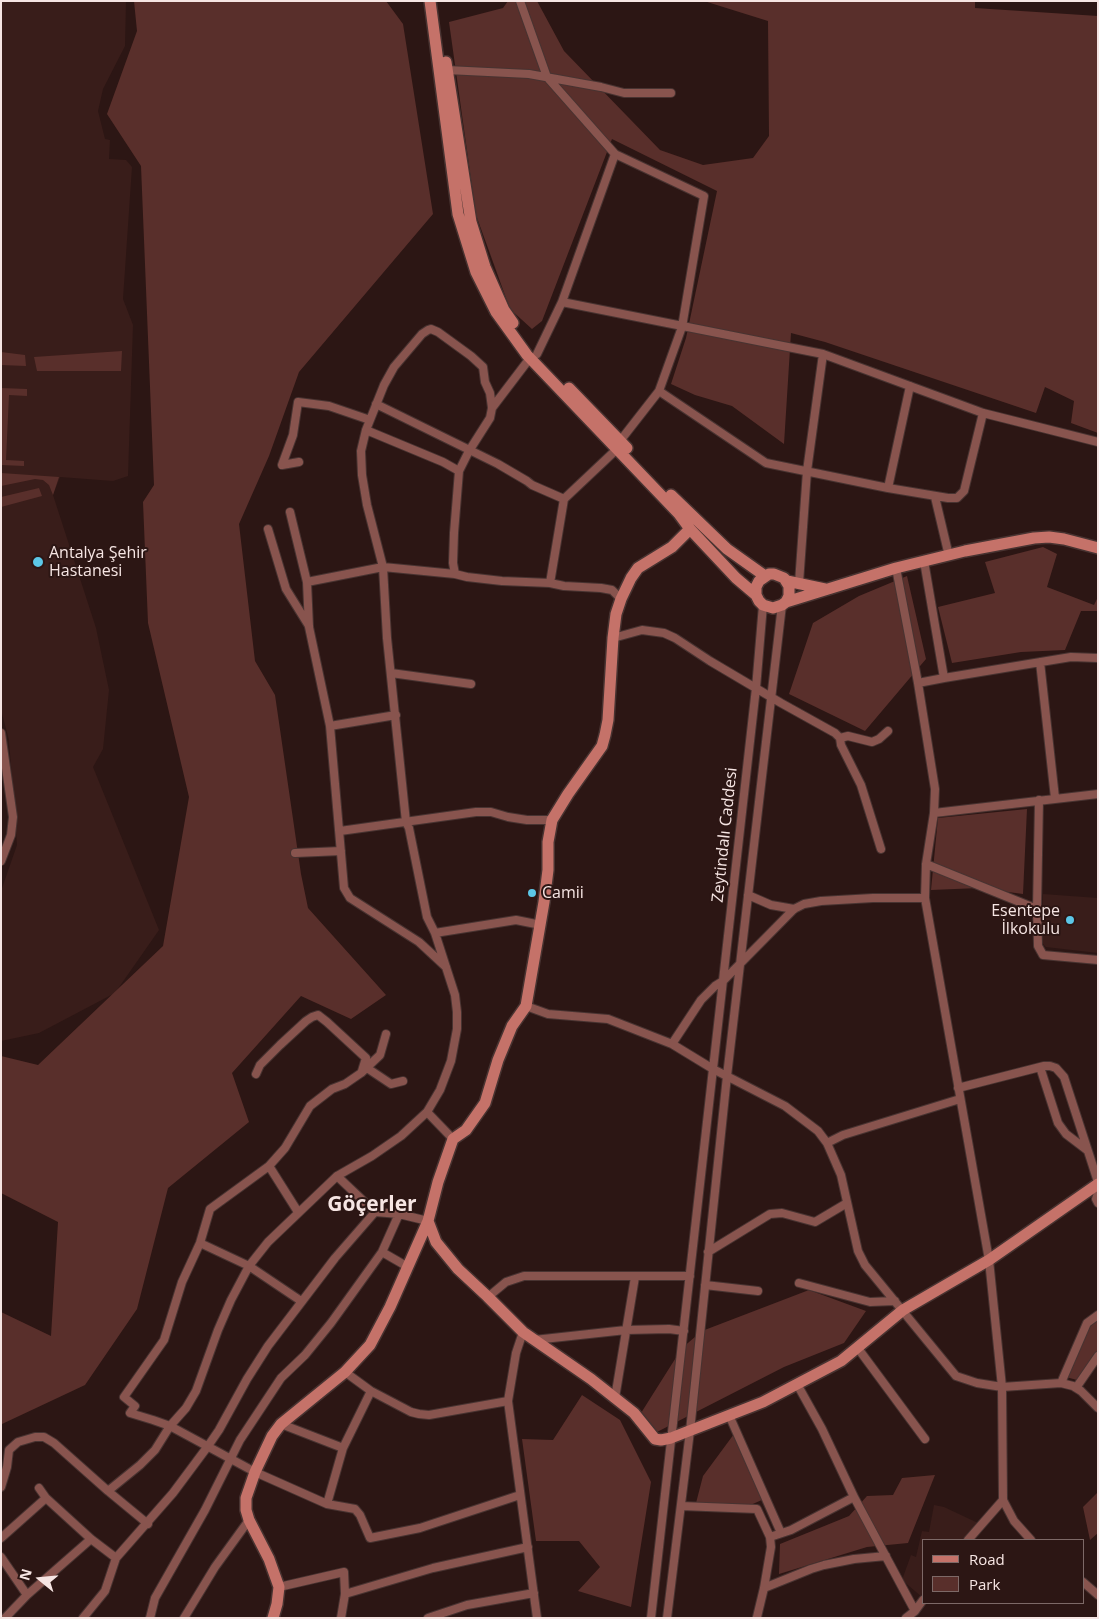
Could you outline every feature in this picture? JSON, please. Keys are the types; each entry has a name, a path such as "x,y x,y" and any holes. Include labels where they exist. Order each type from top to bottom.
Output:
{"street":[{"path":"430,1 458,214 476,272 496,312 533,356 619,445 727,549 765,576"},
{"path":"438,1 470,222 485,267 504,310 533,356"},
{"path":"520,1 547,77 614,154 704,196 682,327 659,391 619,445 564,499 550,583"},
{"path":"447,70 529,74 624,93 671,93"},
{"path":"492,408 533,356 562,302 614,154"},
{"path":"562,302 822,354 983,413 1098,442"},
{"path":"108,1491 154,1450 170,1426 186,1408 196,1391 218,1330 248,1266 268,1242 337,1176 372,1156 401,1136 427,1112 440,1090 451,1061 457,1030 458,1012 447,968 435,932 427,917 409,828 406,822 387,638 384,567 367,505 362,475 361,451 366,430 376,404 394,367 424,331 431,329 471,356 483,367 492,408 490,418 459,471 454,534 453,562 455,574"},
{"path":"667,1618 690,1431 727,1076 772,698 784,604 793,582 822,354"},
{"path":"888,488 910,386"},
{"path":"659,391 766,463 935,497 956,498 964,490 983,413"},
{"path":"299,462 282,465 293,435 298,402 329,406 370,420"},
{"path":"376,404 498,464 527,480 532,485 564,499"},
{"path":"366,430 443,462 459,471"},
{"path":"619,445 690,529 736,578 756,595 763,605 773,608 826,589 896,568 1034,538 1049,537 1098,548"},
{"path":"935,497 948,556"},
{"path":"290,512 308,582 309,626 330,726 344,888 350,898 419,942 447,968"},
{"path":"268,529 286,589 309,626"},
{"path":"273,1618 278,1604 279,1587 269,1558 249,1520 246,1510 246,1498 254,1472 272,1436 281,1424 345,1372 370,1345 428,1221 438,1182 453,1139 466,1130 485,1103 498,1060 512,1026 526,1006 541,925 548,870 548,842 552,820 602,746 608,720 616,614 621,599 638,568 672,546 690,529"},
{"path":"924,562 944,678"},
{"path":"308,582 384,567 455,574 467,577 612,590 621,599"},
{"path":"896,568 918,683 935,789 934,813 926,864 925,898 989,1260 1002,1387 1003,1500 1014,1521 1030,1539"},
{"path":"756,595 756,587 759,580 774,574 793,582 826,589"},
{"name":"Zeytindalı Caddesi","path":"651,1618 756,688 763,605"},
{"path":"613,638 642,630 664,633 772,698 835,733 840,738 841,745 861,785 881,849"},
{"path":"918,683 1071,657 1098,658"},
{"path":"1040,662 1055,798"},
{"path":"391,673 471,684"},
{"path":"330,726 396,715"},
{"path":"840,738 848,736 872,742 888,731"},
{"path":"1,733 13,817 11,835 1,861"},
{"path":"934,813 1098,794"},
{"path":"1039,800 1036,909 1038,946 1043,955 1098,960"},
{"path":"340,831 476,812 491,812 508,818 527,820 552,820"},
{"path":"296,853 341,851"},
{"path":"926,864 1036,909"},
{"path":"748,895 771,905 794,909"},
{"path":"672,1044 701,1000 740,964 794,909 804,904 821,901 925,898"},
{"path":"435,932 516,920 541,925"},
{"path":"526,1006 548,1014 608,1019 672,1044 727,1076 785,1106 818,1131 827,1144 841,1175 858,1251 865,1264 956,1376 977,1383 1002,1387 1061,1383 1076,1388 1098,1408"},
{"path":"256,1074 260,1065 280,1045 306,1021 318,1015 366,1058 364,1071"},
{"path":"386,1034 380,1056 364,1071 345,1084 332,1089 310,1106 285,1148 269,1166 210,1209 200,1243 182,1282 164,1340 124,1397 135,1406 130,1414 170,1426 254,1472 327,1504 351,1508 358,1512 370,1538 420,1528 520,1495"},
{"path":"428,1221 436,1242 458,1269 522,1332 591,1379 634,1413 655,1439 672,1438 762,1402 840,1361 902,1310 989,1260 1098,1183 1062,1074 1054,1067 1040,1067 958,1088"},
{"path":"1040,1067 1058,1123 1066,1134 1087,1150"},
{"path":"364,1071 391,1084 403,1081"},
{"path":"827,1144 842,1135 960,1099"},
{"path":"427,1112 453,1139"},
{"path":"269,1166 298,1212"},
{"path":"337,1176 375,1212 399,1214 428,1221"},
{"path":"1098,1193 1096,1199 1098,1204"},
{"path":"708,1252 770,1214 782,1214 815,1222 847,1203"},
{"path":"83,1618 105,1591 116,1558 148,1524 173,1493 219,1430 252,1370 301,1301 334,1258 375,1212"},
{"path":"150,1618 155,1598 205,1510 240,1440 281,1378 305,1354 331,1323 382,1252 399,1214"},
{"path":"200,1243 248,1266 301,1301"},
{"path":"382,1252 408,1267"},
{"path":"488,1297 506,1282 524,1276 690,1276"},
{"path":"615,1398 634,1277"},
{"path":"799,1283 870,1302 895,1301"},
{"path":"705,1285 758,1291"},
{"path":"1061,1383 1087,1323 1098,1315"},
{"path":"534,1340 626,1330 669,1329 684,1331"},
{"path":"522,1332 516,1353 508,1401 537,1618"},
{"path":"857,1347 925,1439"},
{"path":"1076,1388 1098,1356"},
{"path":"345,1372 371,1391 411,1412 427,1415 508,1401"},
{"path":"798,1384 822,1429 854,1497 916,1611"},
{"path":"327,1504 343,1448 371,1391"},
{"path":"729,1416 781,1533"},
{"path":"281,1424 343,1448"},
{"path":"1,1456 18,1442 35,1437 44,1437 54,1443 148,1524"},
{"path":"1,1487 7,1467 9,1450"},
{"path":"39,1488 46,1498 91,1539 116,1558"},
{"path":"770,1537 826,1513 854,1497"},
{"path":"1,1538 46,1498"},
{"path":"969,1539 1003,1500"},
{"path":"681,1506 756,1509 770,1537 771,1547 757,1618"},
{"path":"184,1618 215,1567 249,1520"},
{"path":"5,1618 27,1595 91,1539"},
{"path":"345,1594 433,1568 528,1547"},
{"path":"764,1588 824,1565 854,1559 886,1556"},
{"path":"1,1557 27,1595"},
{"path":"279,1587 344,1572 345,1594 341,1618"},
{"path":"1084,1583 1098,1594"},
{"path":"428,1618 467,1605 534,1593"},
{"path":"906,1618 916,1611 922,1602"}],"shaded area":[{"name":"Antalya Şehir Hastanesi","path":"1,1 126,1 125,46 103,89 98,111 105,139 110,140 109,159 126,160 132,167 123,299 133,325 128,476 113,481 60,477 53,495 96,628 109,690 103,749 93,767 159,930 115,993 39,1033 1,1041 1,891 17,845 9,740 1,710"},
{"name":"Esentepe İlkokulu","path":"1043,894 1098,898 1098,953 1046,947 1042,943"},
{"path":"934,1505 944,1507 978,1523 967,1539 922,1539 922,1597 902,1580 911,1555 916,1557 922,1531 929,1532"}],"green space":[{"path":"134,1 386,1 403,24 433,214 299,372 269,456 239,524 255,661 275,695 301,874 308,908 386,995 351,1019 301,996 232,1073 249,1122 168,1188 137,1309 85,1385 2,1424 1,1312 51,1336 58,1222 1,1193 1,1056 38,1065 163,946 189,797 148,623 143,502 154,485 141,166 107,114 137,31"},
{"path":"508,1 537,1 564,51 660,150 703,165 753,158 769,136 768,21 704,1 975,1 975,8 1098,16 1098,433 1071,423 1074,401 1045,387 1036,413 825,342 791,333 784,444 732,406 695,395 671,384 686,338 717,191 612,139 542,321 532,329 510,309 476,215 449,22 503,8"},
{"path":"122,351 121,371 37,371 34,357"},
{"path":"1,352 25,355 26,366 1,365"},
{"path":"1,388 27,389 27,396 9,395 6,460 24,461 24,466 1,465"},
{"path":"1,473 59,477 53,495 49,485 43,480 35,479 1,486"},
{"path":"39,488 42,496 1,507 1,497"},
{"path":"1043,547 1057,554 1047,587 1094,605 1098,597 1098,611 1081,611 1065,650 1021,652 952,663 938,607 995,593 985,562"},
{"path":"907,576 926,659 865,731 789,694 813,623 859,596"},
{"path":"1027,809 1023,894 979,888 931,890 938,818"},
{"path":"809,1290 866,1311 844,1343 784,1367 657,1432 641,1413 682,1348 702,1331"},
{"path":"1098,1320 1098,1352 1094,1354 1077,1380 1066,1377 1088,1328"},
{"path":"582,1395 620,1420 651,1482 631,1607 578,1591 600,1567 579,1541 536,1541 522,1439 553,1440"},
{"path":"734,1434 764,1499 746,1507 696,1503 703,1476"},
{"path":"935,1475 908,1543 867,1547 779,1574 780,1544 849,1516 867,1496 893,1495 902,1478"},
{"path":"1098,1492 1098,1533 1090,1540 1083,1507"}],"place":[{"name":"Antalya Şehir Hastanesi","path":"38,562"},
{"name":"Camii","path":"532,893"},
{"name":"Esentepe İlkokulu","path":"1070,920"}],"district":[{"name":"Göçerler","path":"372,1205"}]}
